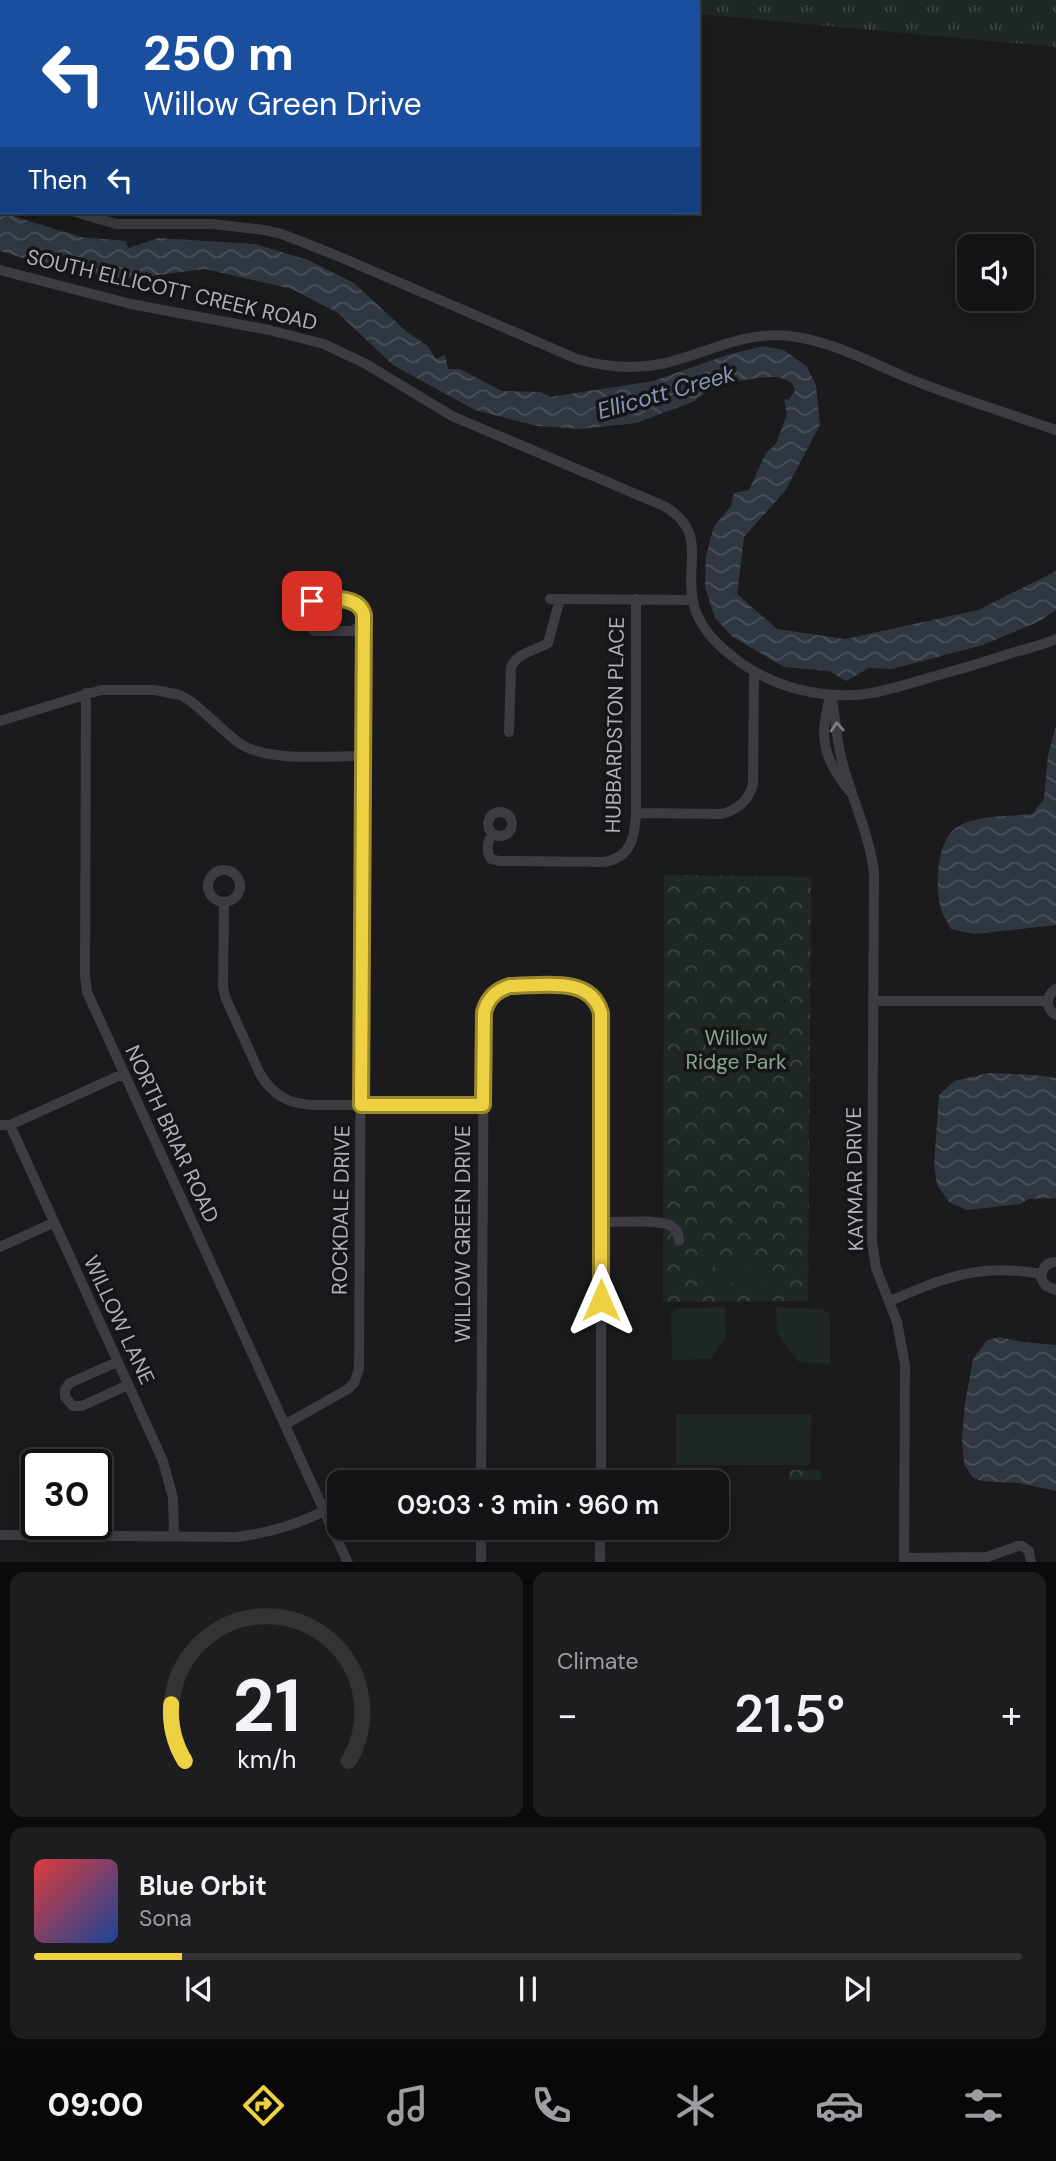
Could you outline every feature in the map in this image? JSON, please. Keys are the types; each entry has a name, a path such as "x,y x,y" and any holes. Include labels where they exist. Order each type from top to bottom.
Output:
{"street":[{"path":"82,214 116,224 213,224 282,234 594,364 645,367 663,364 732,341 764,335 792,336 819,342 911,379 1056,430"},
{"name":"SOUTH ELLICOTT CREEK ROAD","path":"0,270 131,304 301,337 347,353 452,416 664,506 677,514 690,533 693,600 699,619 712,638 723,650 754,672 793,687 831,695 873,693 972,666 1056,639"},
{"path":"509,733 511,667 514,660 520,656 548,643 555,599 693,600"},
{"name":"HUBBARDSTON PLACE","path":"493,834 489,838 488,854 494,860 604,862 620,857 632,844 636,813 636,599"},
{"path":"312,601 352,601 363,611 363,620 353,631 315,631 306,624 303,614 304,608 312,601"},
{"name":"ROCKDALE DRIVE","path":"286,1424 348,1389 354,1383 359,1369 363,620"},
{"path":"636,813 722,814 744,802 753,783 754,672"},
{"path":"0,721 101,690 167,692 189,700 240,743 262,753 362,756"},
{"name":"NORTH BRIAR ROAD","path":"86,693 85,983 123,1074 326,1510 348,1562"},
{"name":"KAYMAR DRIVE","path":"831,695 838,744 867,834 874,872 872,1241 876,1268 900,1332 905,1365 904,1560"},
{"path":"224,902 223,987 226,999 266,1084 281,1098 302,1105 483,1105"},
{"name":"WILLOW GREEN DRIVE","path":"481,1470 484,1012 490,997 510,986 583,988 595,998 601,1013 601,1470"},
{"path":"1056,989 1050,993 1047,1001 1049,1008 1056,1015"},
{"path":"873,1001 1047,1001"},
{"path":"5,1125 123,1074"},
{"name":"WILLOW LANE","path":"5,1125 163,1461 170,1482 175,1514 174,1536"},
{"path":"602,1222 662,1223 673,1227 679,1234 679,1241"},
{"path":"0,1247 53,1223"},
{"path":"1056,1262 1048,1264 1042,1274 1046,1286 1056,1290"},
{"path":"890,1301 939,1280 976,1271 1014,1269 1042,1274"},
{"path":"117,1362 70,1383 65,1389 65,1397 73,1406 82,1406 128,1385"},
{"path":"0,1535 236,1537 289,1527 326,1510"},
{"path":"481,1540 481,1562"},
{"path":"600,1540 600,1562"},
{"path":"904,1560 992,1560 1010,1548 1022,1546 1029,1551 1031,1562"}],"green space":[{"path":"700,0 1056,0 1056,47 700,14"},
{"name":"Willow Ridge Park","path":"664,875 811,877 808,1301 663,1302"},
{"path":"699,1258 713,1258 713,1287 699,1287"},
{"path":"717,1258 731,1258 731,1287 717,1287"},
{"path":"735,1258 749,1258 749,1287 735,1287"},
{"path":"753,1258 767,1258 767,1287 753,1287"},
{"path":"725,1307 726,1338 710,1359 672,1360 671,1316 677,1308"},
{"path":"776,1307 822,1309 830,1314 830,1364 799,1362 777,1333"},
{"path":"676,1414 811,1414 810,1465 676,1465"},
{"path":"789,1470 821,1470 821,1480 789,1480"}],"water":[{"name":"Ellicott Creek","path":"0,214 81,237 126,241 128,248 159,238 255,244 308,260 354,283 407,332 428,346 436,359 445,355 448,369 460,369 502,391 541,392 550,397 653,381 727,355 763,346 784,350 807,367 816,385 820,425 785,491 744,537 737,594 777,629 845,639 978,610 1056,571 1056,610 1040,621 983,645 892,669 869,668 846,681 829,671 784,667 733,637 715,618 705,587 706,556 714,526 731,506 734,493 749,490 766,453 776,444 787,414 784,399 789,400 795,390 791,382 766,377 720,386 695,401 636,423 581,429 537,426 475,410 393,365 338,313 292,289 205,269 127,279 56,268 0,251"},
{"path":"1056,726 1056,925 974,934 951,929 941,909 938,889 939,865 945,843 957,827 974,820 1032,814 1044,799 1048,755"},
{"path":"989,1073 1056,1078 1056,1198 1028,1199 1020,1204 967,1210 950,1203 937,1185 934,1165 939,1095 954,1081"},
{"path":"999,1337 1056,1345 1056,1491 1018,1483 982,1481 972,1477 964,1464 962,1439 965,1403 973,1359 987,1340"}],"route":[{"path":"312,601 352,601 360,606 364,615 361,1105 483,1105 484,1012 490,997 510,986 572,986 589,992 599,1005 601,1013 601,1300"}]}
